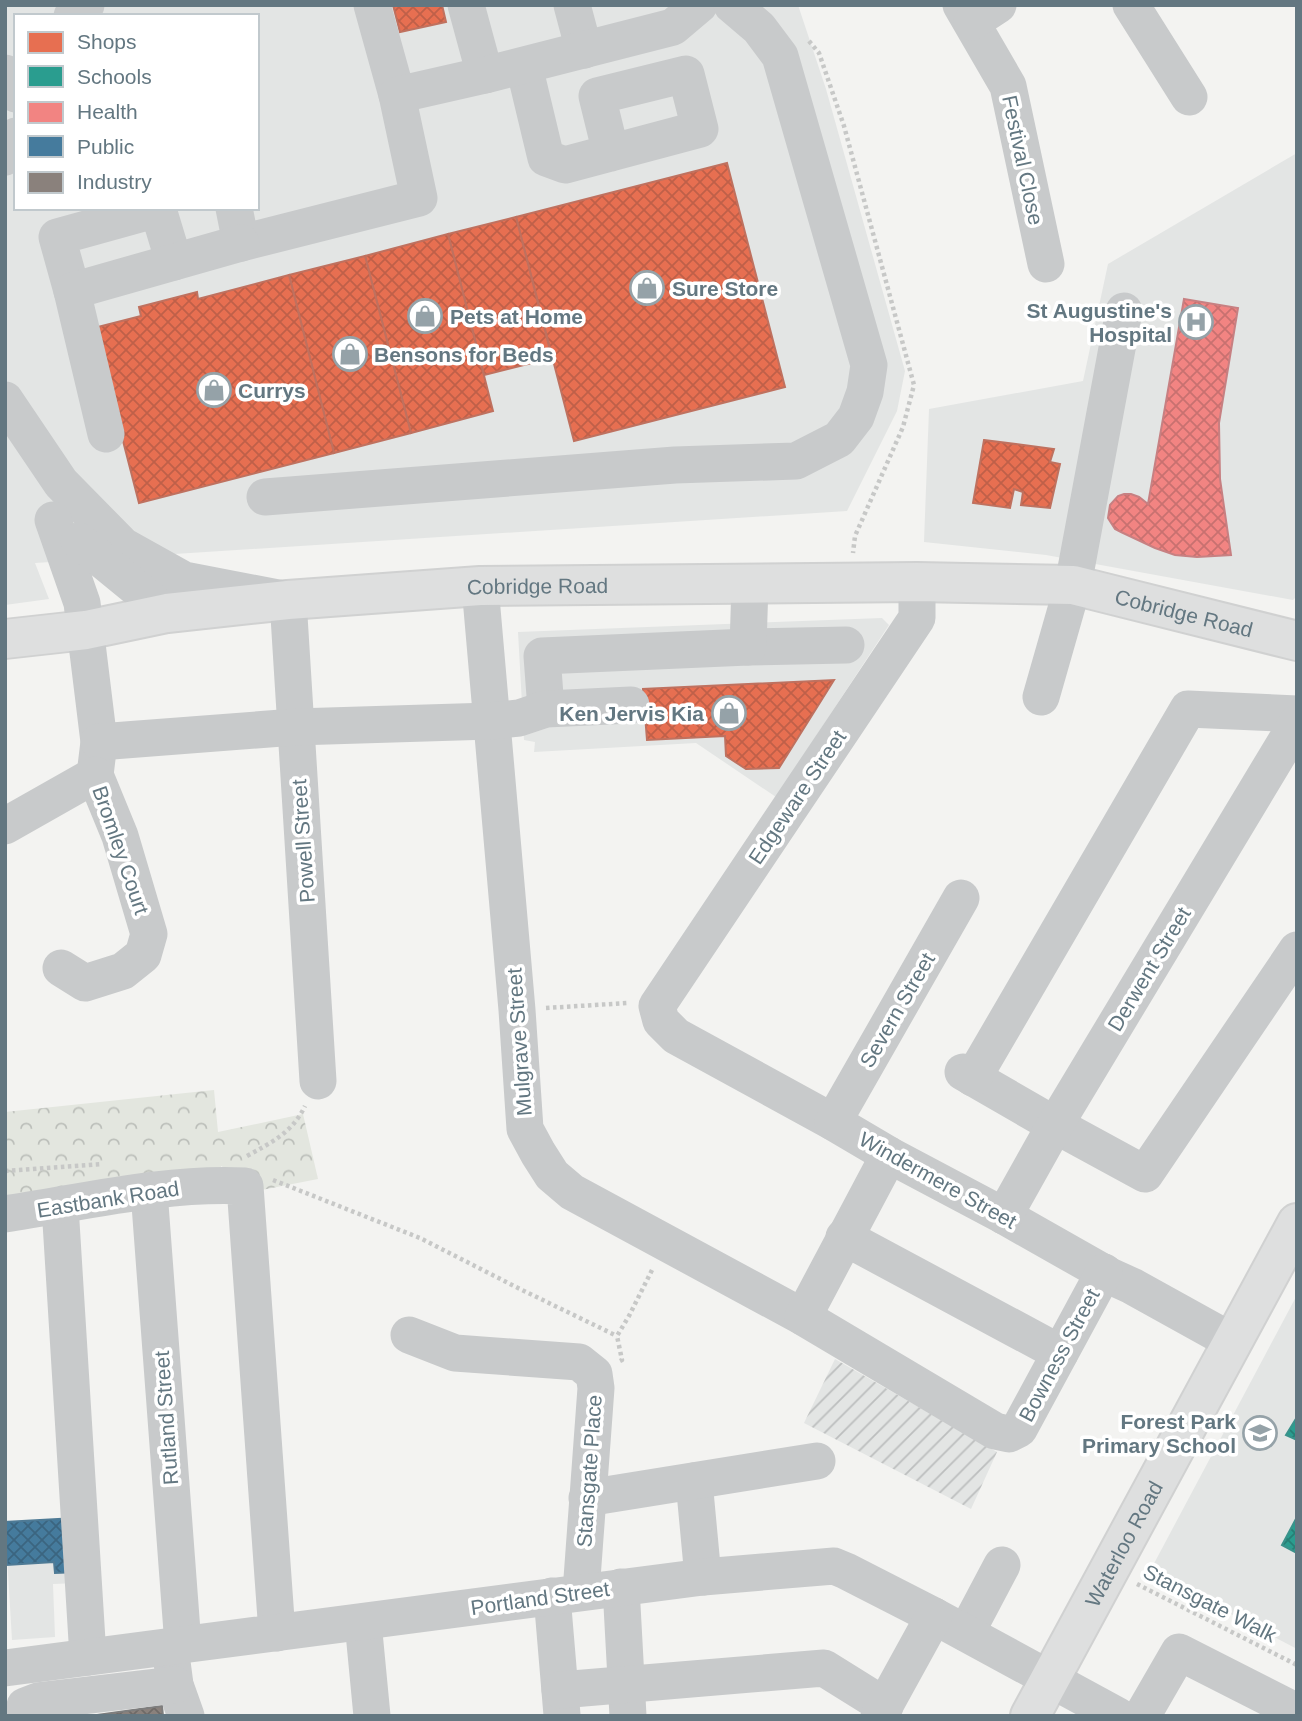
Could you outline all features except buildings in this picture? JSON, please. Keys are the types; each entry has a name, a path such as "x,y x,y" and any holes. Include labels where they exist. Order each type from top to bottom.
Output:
{"highway":[{"name":"Cobridge Road","path":"5,639 86,630 167,613 288,600 480,586 916,582 1073,584 1297,641"},
{"name":"Waterloo Road","path":"1030,1716 1297,1223"}],"street":[{"path":"72,291 174,262 237,226 419,198 397,95 372,5"},
{"path":"384,47 390,25 385,5"},
{"path":"466,5 485,75"},
{"path":"572,5 584,50"},
{"path":"397,95 673,27 699,5"},
{"path":"265,497 675,465 796,461 839,439 856,417 865,392 869,365 780,56 759,28 732,5"},
{"path":"1131,5 1188,98"},
{"name":"Festival Close","path":"977,11 1008,86 1046,265"},
{"path":"524,65 546,158 565,164 611,153"},
{"path":"106,434 57,237 154,210"},
{"path":"158,210 174,262"},
{"path":"1041,698 1073,584 1124,311"},
{"path":"5,401 61,483 123,546 184,580 288,600"},
{"name":"Bromley Court","path":"5,401 53,520 82,603 97,759 149,934 143,955 124,971 85,983 61,968"},
{"path":"53,520 167,613"},
{"name":"Edgeware Street","path":"657,1006 917,618 916,582"},
{"path":"748,648 750,584"},
{"name":"Mulgrave Street","path":"480,586 526,1129 538,1153 552,1175 572,1192 803,1317 995,1430 1009,1434"},
{"name":"Powell Street","path":"288,600 318,1081"},
{"path":"546,709 542,656 846,645"},
{"path":"5,826 97,759 295,727 491,721 519,718 546,709 631,705"},
{"path":"1297,714 1188,709 968,1075 1145,1174 1297,950"},
{"name":"Derwent Street","path":"1004,1216 1055,1125 1297,723"},
{"name":"Severn Street","path":"833,1122 961,898"},
{"name":"Windermere Street","path":"657,1006 661,1021 676,1036 1004,1216 1121,1272 1233,1342"},
{"path":"803,1317 889,1155"},
{"name":"Eastbank Road","path":"5,1214 149,1191 211,1184 245,1186 277,1633"},
{"name":"Rutland Street","path":"149,1191 180,1700"},
{"path":"60,1206 88,1657"},
{"path":"845,1237 1060,1353"},
{"name":"Bowness Street","path":"1009,1434 1019,1429 1060,1353 1121,1272"},
{"name":"Stansgate Place","path":"409,1335 455,1353 579,1363 594,1374 596,1388 587,1499 566,1594 561,1703"},
{"path":"587,1499 817,1461"},
{"path":"694,1481 703,1577"},
{"path":"966,1633 1002,1564"},
{"name":"Portland Street","path":"5,1668 621,1587 834,1566 934,1616 1118,1716"},
{"path":"621,1587 627,1700"},
{"path":"561,1703 627,1700 824,1668 882,1711 934,1616"},
{"path":"363,1622 372,1716"},
{"path":"1142,1716 1179,1652 1297,1712"},
{"path":"23,1716 25,1706 38,1701 180,1700"}],"path":[{"path":"517,1010 623,1003 657,1006"},
{"path":"245,1157 278,1138 298,1120 318,1081"},
{"path":"5,1171 110,1164"},
{"path":"264,1178 420,1238 617,1336"},
{"path":"594,1374 622,1360 617,1336 666,1243"},
{"name":"Stansgate Walk","path":"1109,1570 1297,1665"}],"shaded area":[{"path":"5,5 798,5 826,89 905,371 897,411 847,511 35,563 49,599 5,605"},
{"name":"St Augustine's Hospital","path":"1297,153 1297,596 1293,600 1046,555 924,542 929,409 1083,381 1108,264"},
{"path":"882,618 889,625 776,797 696,743 534,752 535,742 524,740 518,632"},
{"name":"Forest Park Primary School","path":"1297,1295 1297,1649 1150,1571"},
{"path":"835,1359 997,1452 971,1509 804,1423"},
{"path":"75,1518 79,1583 53,1584 55,1637 12,1640 5,1522"}],"green space":[{"path":"214,1090 218,1132 303,1114 318,1179 251,1192 250,1182 221,1166 221,1177 5,1203 5,1112"}],"place":[{"name":"Sure Store","path":"647,288"},
{"name":"Pets at Home","path":"425,316"},
{"name":"St Augustine's Hospital","path":"1196,322"},
{"name":"Bensons for Beds","path":"350,354"},
{"name":"Currys","path":"214,390"},
{"name":"Ken Jervis Kia","path":"729,713"},
{"name":"Forest Park Primary School","path":"1260,1433"}]}
